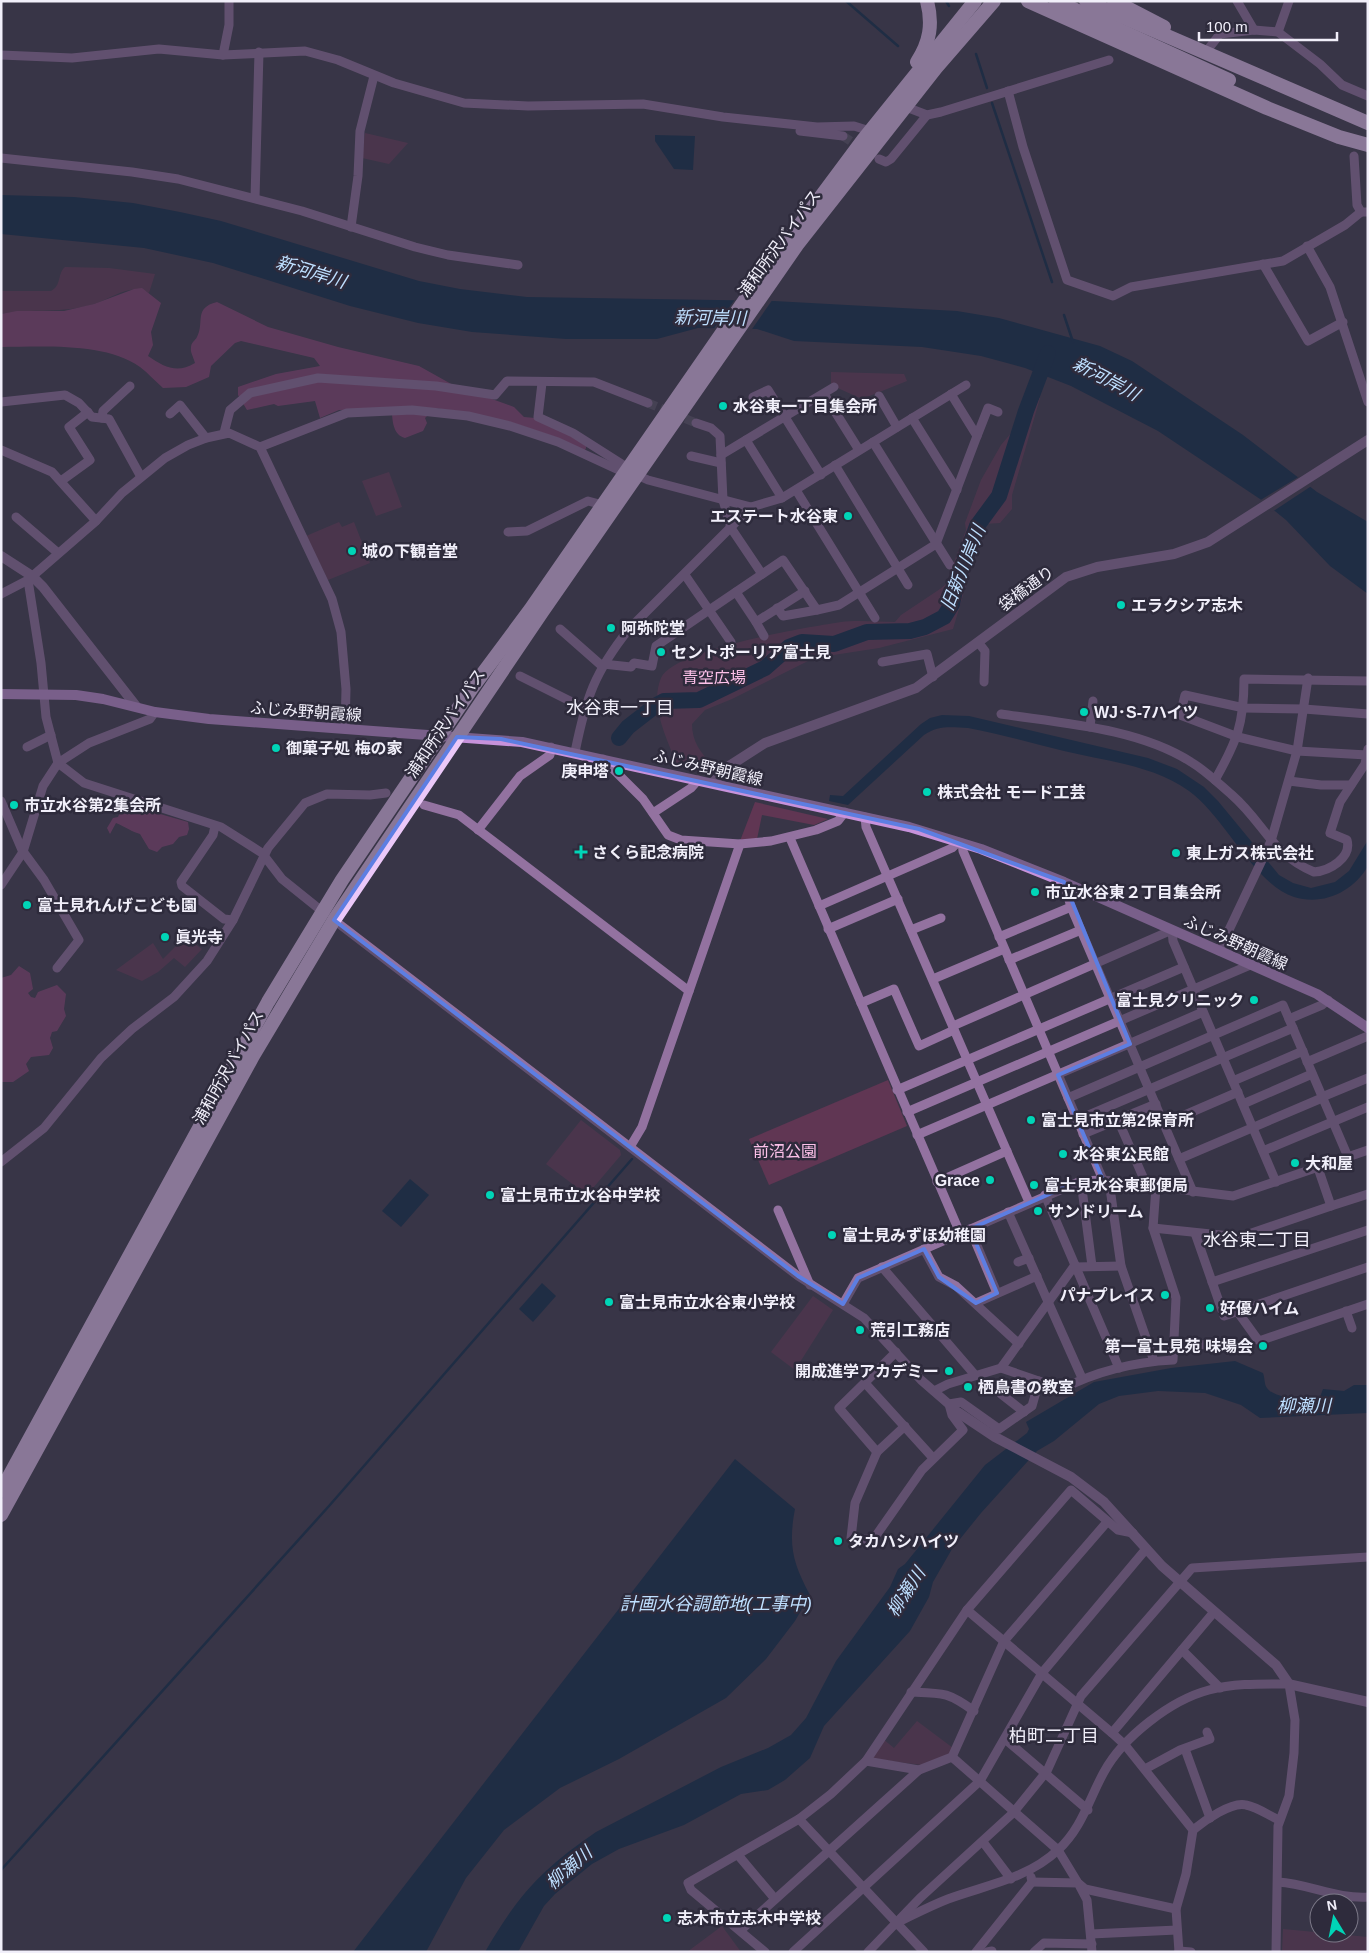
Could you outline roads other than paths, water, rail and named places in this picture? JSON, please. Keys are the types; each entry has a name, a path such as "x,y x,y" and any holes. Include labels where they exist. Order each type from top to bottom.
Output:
{"highway":[{"path":"902,101 906,78 926,47 931,22 927,1"},
{"name":"浦和所沢バイパス","path":"1,1491 255,1026 328,916 439,736 603,505 712,370 772,281 902,101 976,8 994,1"},
{"path":"1028,1 1267,108 1339,137 1368,145"},
{"path":"1056,1 1269,99 1368,139"},
{"path":"1086,1 1368,122"},
{"path":"1114,1 1209,48 1354,111 1368,122"},
{"name":"浦和所沢バイパス","path":"1,1515 328,916 457,737 696,371 758,281 870,131 902,101"}],"main road":[{"name":"ふじみ野朝霞線","path":"1,694 76,695 136,706 154,712 201,718 501,739 575,752 845,812 960,842 1064,882 1328,1000 1368,1028"}],"street":[{"path":"223,55 229,25 229,1"},
{"path":"1237,1 1254,30"},
{"path":"1278,32 1289,1"},
{"path":"1209,48 1220,34 1254,30 1278,32 1320,64 1342,85 1368,96"},
{"path":"1,54 72,58 159,49 223,55 305,51 338,60 374,76 436,96 478,105 643,104 764,122 817,127 854,126 870,131"},
{"path":"254,198 259,52"},
{"path":"880,159 886,162 891,159 927,115 1109,60"},
{"path":"351,227 358,176 360,131 374,76"},
{"path":"1008,91 1023,147 1067,280 1113,296 1121,291 1140,285 1283,261 1345,225 1365,212 1357,205 1354,156"},
{"path":"902,101 927,115"},
{"path":"764,122 777,129 842,136"},
{"path":"1,158 155,175 254,198 440,253 518,265"},
{"path":"1308,246 1330,287 1368,402"},
{"path":"1263,264 1308,341 1343,322"},
{"path":"224,433 230,410 250,392 318,378 436,386 495,395 507,381 542,383 594,382 648,403"},
{"path":"542,383 538,416 573,433 630,472"},
{"path":"575,752 584,708 602,665 628,628 685,575 752,507 782,498 966,385"},
{"path":"102,418 103,411 130,386"},
{"path":"691,456 721,459 746,440 834,387"},
{"path":"754,397 768,390 820,474"},
{"path":"824,394 859,450"},
{"path":"951,394 977,436"},
{"path":"1,402 65,395 79,402 92,417 109,419 141,477"},
{"path":"878,396 897,427"},
{"path":"170,414 180,405 204,433 206,438"},
{"path":"778,608 783,616 839,606 936,544 988,408 998,412"},
{"path":"260,448 347,413 419,411 468,416 536,434 630,472 752,507"},
{"path":"61,481 90,460 69,427 88,412"},
{"path":"912,418 957,490"},
{"path":"696,423 717,431 720,436 723,500 731,528 762,574"},
{"path":"1,594 30,578 96,521 141,477 178,450 206,438 224,433 260,448 332,599 341,632 346,689 345,729"},
{"path":"746,440 782,498"},
{"name":"袋橋通り","path":"713,783 726,768 765,743 902,694 933,678 1066,577 1098,567 1174,554 1192,549 1242,520 1368,440"},
{"path":"873,442 950,565"},
{"path":"1,450 52,472 96,521"},
{"path":"835,466 908,585"},
{"path":"796,490 875,618"},
{"path":"508,532 526,531 588,502 603,505"},
{"path":"16,516 58,553"},
{"path":"1,556 30,578 136,706"},
{"path":"560,629 602,665 631,668 634,663 652,666 656,646 783,560 817,610"},
{"path":"685,575 731,642"},
{"path":"30,578 41,663 43,696 58,763 84,784 215,826 240,838 264,856 282,879 328,916 810,1285 864,1318 934,1391 959,1413 995,1436 1078,1482 1104,1502 1146,1549 1179,1581 1276,1665 1289,1684 1295,1720 1293,1770 1289,1796 1279,1820 1276,1952"},
{"path":"756,622 804,591"},
{"path":"736,592 764,636"},
{"path":"978,642 985,651 984,682"},
{"path":"882,662 927,654 933,678"},
{"path":"520,676 584,708"},
{"path":"1215,780 1238,737 1244,708 1244,679 1308,678 1368,680"},
{"path":"1219,951 1272,841 1296,751 1308,678"},
{"path":"1001,714 1090,728 1162,748 1191,761 1215,780 1246,810 1289,860 1314,872 1331,867 1340,861 1351,843 1330,833 1340,802 1365,764 1367,752 1296,751 1238,737 1180,715 1185,695 1244,708 1304,709 1368,714"},
{"path":"1090,728 1093,701"},
{"path":"1,885 23,852 43,786 58,763 89,743 150,719 154,712"},
{"path":"28,747 51,735"},
{"path":"478,830 520,776 550,755 551,747"},
{"path":"603,758 643,799 668,835 673,838 740,844 790,838 838,821 845,812"},
{"path":"653,812 691,788 698,780"},
{"path":"1289,781 1321,785 1351,785"},
{"path":"1,1162 44,1128 101,1058 132,1029 174,997 206,960 233,920 264,856 305,803 326,794 370,795 386,793"},
{"path":"1,801 23,852 44,880 79,940 57,968"},
{"path":"424,805 459,815 689,991"},
{"path":"865,817 866,827 1029,1202"},
{"path":"215,826 204,850 181,882 182,886 224,919 233,920"},
{"path":"790,838 960,1233"},
{"path":"819,906 952,848 960,842 1083,1134 1106,1180 1121,1266 1154,1361"},
{"path":"635,1150 740,844"},
{"path":"1064,882 1071,907 1193,1192"},
{"path":"828,929 898,899"},
{"path":"999,937 1071,907"},
{"path":"911,930 941,918"},
{"path":"1009,960 1081,930"},
{"path":"861,1003 894,988 920,1046 954,1028 1172,930 1173,941 1276,1182"},
{"path":"932,980 1004,949"},
{"path":"907,1112 1250,965"},
{"path":"897,1090 1184,967"},
{"path":"1289,1019 1322,1005 1328,1000"},
{"path":"1068,1098 1283,1005 1348,1158"},
{"path":"917,1135 1204,1012"},
{"path":"1077,1120 1293,1028"},
{"path":"1307,1062 1368,1036"},
{"path":"1233,1081 1303,1051"},
{"path":"1243,1104 1312,1074"},
{"path":"1179,1159 1368,1078"},
{"path":"1164,1124 1238,1092"},
{"path":"1083,1134 1156,1104"},
{"path":"1263,1151 1368,1107"},
{"path":"934,1391 975,1375 1001,1368 1062,1388 1082,1378 1119,1368 1154,1361 1173,1360 1176,1298 1153,1228 1152,1186 1118,1120"},
{"path":"843,1304 858,1278 1080,1181 1106,1180 1232,1196 1368,1150"},
{"path":"937,1182 1007,1151"},
{"path":"1318,1168 1331,1206"},
{"path":"1080,1181 1092,1266"},
{"path":"1153,1228 1240,1237 1368,1194"},
{"path":"1045,1195 1119,1368"},
{"path":"778,1210 810,1285"},
{"path":"1008,1212 1082,1378"},
{"path":"970,1229 997,1293"},
{"path":"1212,1282 1368,1230"},
{"path":"1195,1233 1224,1316 1368,1267"},
{"path":"924,1249 939,1277 956,1286 1019,1344"},
{"path":"1018,1262 1029,1258"},
{"path":"1076,1266 1121,1266"},
{"path":"1001,1368 1076,1266"},
{"path":"882,1267 975,1375"},
{"path":"976,1303 1037,1276"},
{"path":"1238,1312 1258,1340 1262,1340 1368,1304"},
{"path":"1346,1311 1352,1328"},
{"path":"1174,1348 1210,1344"},
{"path":"877,1452 839,1408 896,1352"},
{"path":"949,1404 961,1402 999,1429 1032,1406 1040,1381"},
{"path":"865,1382 933,1458"},
{"path":"1001,1394 1024,1412"},
{"path":"904,1426 877,1452 855,1503 851,1538 854,1542 875,1537 933,1458 963,1430 952,1415 949,1404"},
{"path":"765,1952 691,1890 688,1883 799,1820 831,1794 866,1761 967,1610 1071,1490 1107,1522 1124,1533 1133,1533"},
{"path":"741,1930 919,1770 952,1757 1004,1641 1107,1522"},
{"path":"793,1952 980,1781 1042,1673 1146,1549"},
{"path":"868,1952 920,1898 1013,1813 1044,1773 1081,1696 1192,1568 1368,1557"},
{"path":"967,1610 1125,1745 1193,1830"},
{"path":"1112,1733 1214,1612"},
{"path":"1182,1650 1220,1688"},
{"path":"896,1923 927,1908 1011,1880 1058,1850 1088,1810 1103,1773 1125,1745 1147,1724 1171,1707 1199,1693 1220,1688 1289,1684 1368,1702"},
{"path":"911,1692 946,1693 955,1697 974,1711"},
{"path":"1145,1769 1184,1749 1210,1740 1207,1732"},
{"path":"1005,1739 1088,1810"},
{"path":"1184,1749 1210,1818"},
{"path":"952,1757 1013,1813 1058,1850 1087,1900 1091,1943"},
{"path":"866,1761 919,1770"},
{"path":"1191,1952 1179,1952 1176,1909 1186,1874 1193,1830 1210,1818 1240,1804 1251,1806 1279,1820"},
{"path":"799,1820 924,1952"},
{"path":"983,1842 1011,1880"},
{"path":"738,1855 775,1899"},
{"path":"1029,1870 1032,1882"},
{"path":"1032,1882 1078,1883 1085,1889 1176,1909"},
{"path":"976,1952 1032,1882"},
{"path":"1278,1882 1306,1886 1350,1898 1368,1897"},
{"path":"920,1898 927,1908"},
{"path":"1034,1952 1044,1943 1091,1943 1177,1930"}],"water":[{"path":"655,135 695,136 693,170 674,169 655,141"},
{"name":"新河岸川","path":"1,195 74,197 133,203 180,212 221,221 419,281 460,289 527,297 774,301 957,311 999,318 1100,346 1132,361 1243,435 1317,492 1368,522 1368,594 1330,566 1286,520 1260,499 1158,431 1071,386 1025,368 981,356 922,347 794,341 757,329 698,328 657,339 566,339 472,332 418,323 350,306 213,263 144,248 1,234"},
{"path":"942,715 969,716 1148,758 1177,769 1204,787 1218,801 1279,875 1293,883 1311,888 1335,882 1349,871 1368,840 1368,866 1354,883 1336,895 1316,900 1294,897 1279,890 1266,879 1202,802 1175,782 1128,765 968,728 945,727 929,732 848,805 829,801 830,795 843,796 921,724 930,718"},
{"path":"410,1179 429,1195 401,1227 382,1211"},
{"path":"542,1283 556,1296 533,1322 519,1309"},
{"name":"柳瀬川","path":"1235,1361 1263,1373 1267,1388 1271,1392 1284,1396 1315,1398 1320,1397 1323,1389 1344,1391 1354,1385 1368,1385 1368,1413 1260,1418 1241,1405 1205,1393 1158,1391 1119,1396 1099,1404 1054,1441 1037,1451 981,1513 952,1549 933,1582 929,1597 910,1631 824,1726 810,1758 785,1780 768,1790 741,1794 684,1825 619,1849 592,1864 555,1894 544,1906 518,1952 485,1952 520,1899 546,1871 577,1845 596,1832 721,1767 768,1748 791,1735 806,1718 836,1661 890,1587 898,1569 905,1564 985,1465 1027,1433 1029,1429 1026,1422 1094,1382 1171,1368"},
{"name":"計画水谷調節地(工事中)","path":"735,1459 795,1509 792,1544 799,1573 810,1595 795,1621 766,1659 726,1698 619,1759 560,1788 504,1830 466,1878 426,1952 353,1952"}],"waterway":[{"path":"846,1 898,46"},
{"path":"946,1 949,6"},
{"path":"976,54 987,88"},
{"path":"992,103 1052,282"},
{"path":"1064,315 1073,342"},
{"name":"旧新川岸川","path":"619,738 628,727 664,701 699,700 765,668 789,647 802,642 834,644 867,632 910,631 925,627 944,617 952,604 956,585 977,526 999,496 1026,411 1048,353"},
{"path":"1,1870 329,1506 632,1159"}],"tunnel":[{"path":"843,136 861,148"},
{"path":"648,403 696,423"}],"place":[{"name":"水谷東一丁目集会所","path":"723,406"},
{"name":"エステート水谷東","path":"848,516"},
{"name":"城の下観音堂","path":"352,551"},
{"name":"エラクシア志木","path":"1121,605"},
{"name":"阿弥陀堂","path":"611,628"},
{"name":"セントポーリア富士見","path":"661,652"},
{"name":"WJ･S-7ハイツ","path":"1084,712"},
{"name":"御菓子処 梅の家","path":"276,748"},
{"name":"庚申塔","path":"619,771"},
{"name":"株式会社 モード工芸","path":"927,792"},
{"name":"市立水谷第2集会所","path":"14,805"},
{"name":"さくら記念病院","path":"581,852"},
{"name":"東上ガス株式会社","path":"1176,853"},
{"name":"市立水谷東２丁目集会所","path":"1035,892"},
{"name":"富士見れんげこども園","path":"27,905"},
{"name":"眞光寺","path":"165,937"},
{"name":"富士見クリニック","path":"1254,1000"},
{"name":"富士見市立第2保育所","path":"1031,1120"},
{"name":"水谷東公民館","path":"1063,1154"},
{"name":"大和屋","path":"1295,1163"},
{"name":"Grace","path":"990,1180"},
{"name":"富士見水谷東郵便局","path":"1034,1185"},
{"name":"富士見市立水谷中学校","path":"490,1195"},
{"name":"サンドリーム","path":"1038,1211"},
{"name":"富士見みずほ幼稚園","path":"832,1235"},
{"name":"パナプレイス","path":"1165,1295"},
{"name":"富士見市立水谷東小学校","path":"609,1302"},
{"name":"好優ハイム","path":"1210,1308"},
{"name":"荒引工務店","path":"860,1330"},
{"name":"第一富士見苑 味場会","path":"1263,1346"},
{"name":"開成進学アカデミー","path":"949,1371"},
{"name":"栖鳥書の教室","path":"968,1387"},
{"name":"タカハシハイツ","path":"838,1541"},
{"name":"志木市立志木中学校","path":"667,1918"}],"district":[{"name":"水谷東一丁目","path":"620,708"},
{"name":"水谷東二丁目","path":"1257,1240"},
{"name":"柏町二丁目","path":"1054,1736"}],"park label":[{"name":"青空広場","path":"714,677"},
{"name":"前沼公園","path":"785,1151"}]}
